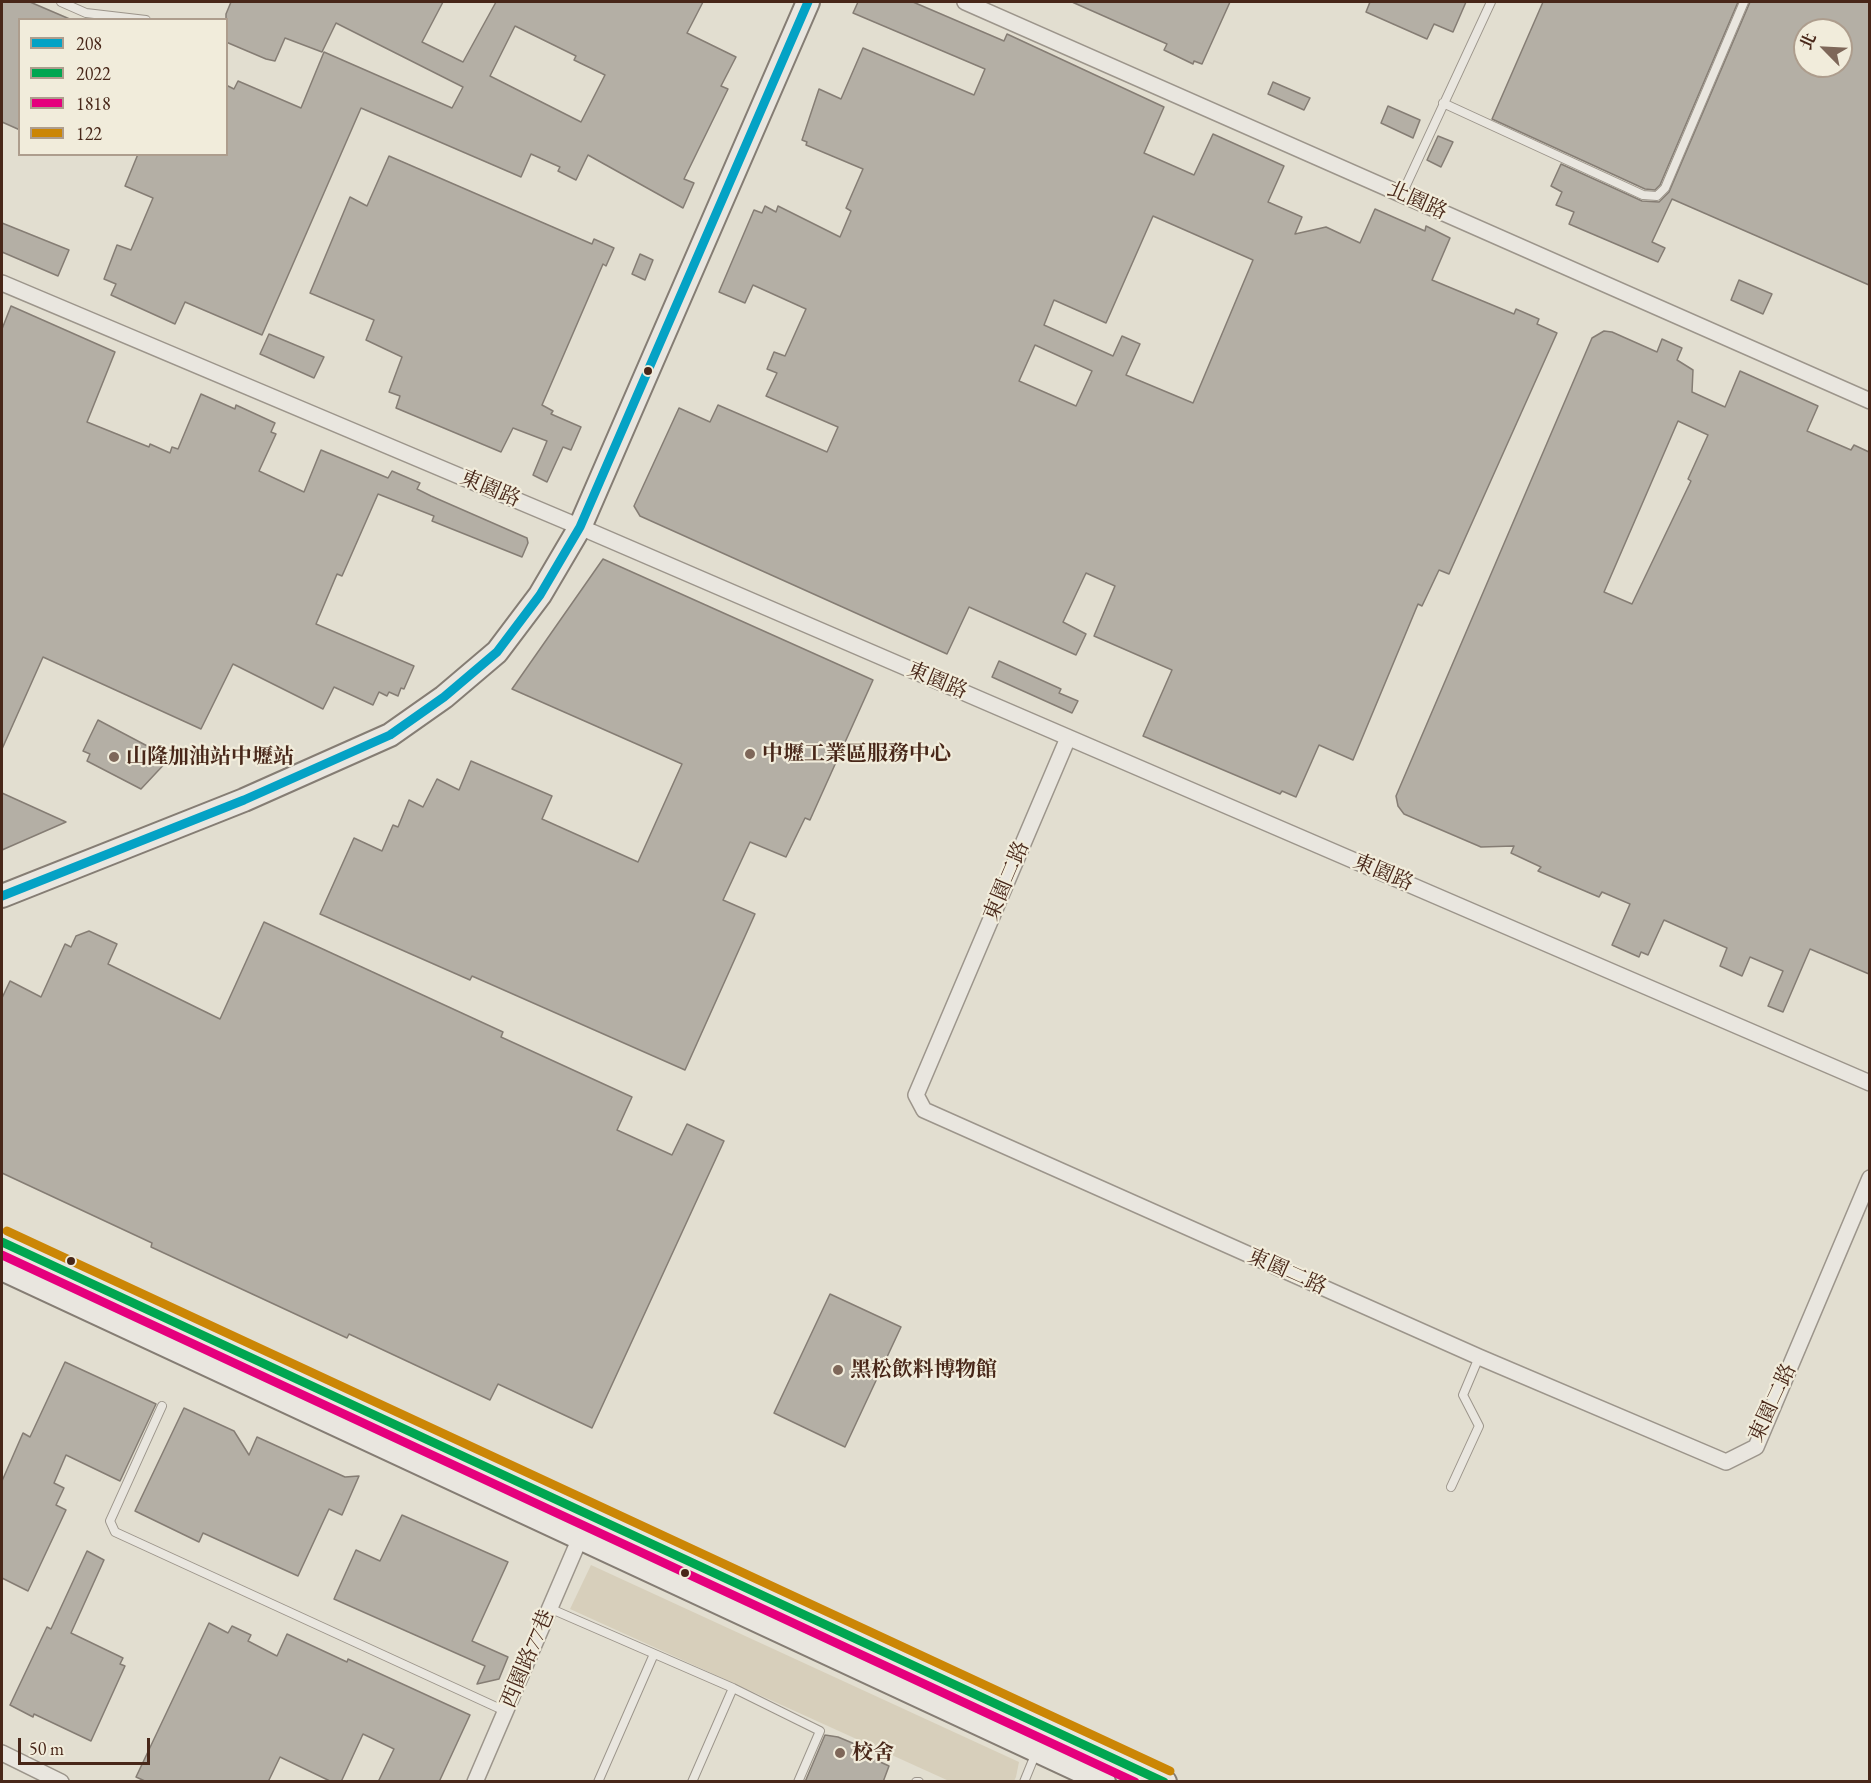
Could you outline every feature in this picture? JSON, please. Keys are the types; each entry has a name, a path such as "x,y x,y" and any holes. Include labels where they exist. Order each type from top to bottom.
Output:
{"main road":[{"path":"2,896 244,800 390,735 444,697 497,652 540,595 580,527 808,2"},
{"path":"2,1242 1165,1782"},
{"path":"2,1269 1104,1782"}],"street":[{"name":"北園路","path":"965,2 1869,401"},
{"name":"東園路","path":"2,283 580,527 1869,1083"},
{"name":"東園二路","path":"1068,738 916,1095 924,1110 1479,1357 1726,1461 1756,1447 1869,1178"},
{"name":"西園路77巷","path":"475,1782 590,1515"},
{"path":"2,1753 61,1782"}],"lane":[{"path":"61,2 86,13 129,18"},
{"path":"1402,194 1491,2"},
{"path":"1443,103 1643,195 1657,196 1665,188 1744,2"},
{"path":"1452,1487 1479,1426 1463,1395 1479,1357"},
{"path":"162,1406 110,1521 115,1532 505,1711"},
{"path":"549,1608 733,1688 820,1731 798,1782"},
{"path":"598,1782 654,1654"},
{"path":"692,1782 733,1688"},
{"path":"1024,1782 1047,1727"}],"shaded area":[{"path":"591,1565 1019,1762 1014,1781 949,1781 570,1609"}],"building":[{"path":"2,2 30,2 67,18 18,18 18,129 2,122"},
{"path":"231,2 443,2 422,42 463,62 496,2 703,2 687,33 736,57 721,86 728,89 684,179 694,183 683,208 588,155 576,180 558,171 560,167 531,154 521,177 361,108 262,335 185,302 175,324 111,295 116,284 104,279 117,245 131,250 153,198 125,186 137,156 228,156 228,86 234,89 238,81 301,108 324,52 452,108 463,87 336,23 322,52 285,38 275,61 266,59 228,43 228,18 226,18","holes":["515,26 576,56 574,60 605,75 581,122 490,76"]},
{"path":"858,2 913,2 1004,41 1007,34 1164,107 1144,153 1194,175 1213,134 1284,166 1268,202 1302,217 1295,234 1326,227 1360,243 1375,209 1425,231 1426,226 1450,238 1432,280 1514,314 1516,309 1539,319 1537,324 1557,333 1449,574 1439,570 1422,606 1418,604 1353,760 1319,745 1296,797 1282,791 1280,794 1143,736 1172,670 1094,636 1115,586 1086,573 1063,622 1086,634 1076,655 969,607 947,654 640,516 634,506 679,408 710,422 718,405 827,452 838,427 766,396 777,373 767,369 774,352 785,356 806,309 753,285 745,303 719,292 754,210 762,213 765,206 776,212 778,206 840,237 851,211 846,208 863,169 806,145 807,142 802,140 819,89 841,99 863,48 974,95 985,69 853,13","holes":["1153,216 1253,260 1193,403 1126,375 1140,344 1122,336 1113,356 1044,325 1054,300 1106,323","1035,345 1092,371 1076,406 1019,381"]},
{"path":"1072,2 1230,2 1202,64 1194,61 1193,64 1164,50 1167,44"},
{"path":"1370,2 1466,2 1453,32 1434,24 1427,39 1366,12"},
{"path":"1543,2 1738,2 1660,185 1655,190 1645,189 1492,119"},
{"path":"1750,2 1869,2 1869,285 1672,199 1652,242 1665,248 1658,262 1569,224 1574,212 1556,205 1562,192 1551,186 1561,164 1642,201 1659,202 1669,192"},
{"path":"1273,82 1310,98 1304,110 1268,94"},
{"path":"1388,106 1420,120 1413,138 1381,123"},
{"path":"1438,136 1453,142 1441,167 1427,160"},
{"path":"389,156 592,244 594,239 614,248 606,266 603,264 542,405 553,411 551,414 581,427 571,450 563,447 547,482 533,475 547,441 513,428 501,452 396,408 400,396 389,392 402,357 366,340 374,320 310,293 350,197 367,206"},
{"path":"2,223 69,250 58,276 2,252"},
{"path":"640,254 653,260 645,280 632,274"},
{"path":"1739,280 1772,294 1763,314 1731,300"},
{"path":"11,306 115,352 87,422 170,453 172,447 178,449 201,394 235,409 236,405 275,423 271,432 276,434 259,471 304,492 321,450 388,478 392,471 420,483 417,489 431,496 527,538 528,543 522,557 432,521 434,516 378,494 342,576 337,574 316,624 414,666 404,689 401,688 398,696 389,692 387,696 379,692 373,705 334,687 323,709 233,664 201,729 43,657 2,749 2,329"},
{"path":"1604,331 1612,332 1657,352 1662,339 1682,348 1677,360 1693,370 1692,392 1725,407 1740,371 1818,406 1807,431 1851,450 1854,445 1869,452 1869,974 1810,949 1783,1012 1768,1006 1783,971 1750,957 1742,976 1720,966 1727,948 1664,920 1648,955 1641,952 1639,957 1612,945 1630,904 1602,892 1599,897 1538,871 1541,867 1511,853 1514,846 1481,847 1404,814 1398,806 1396,796 1592,338","holes":["1678,421 1708,435 1688,479 1691,481 1632,604 1604,592"]},
{"path":"269,334 324,357 314,378 260,354"},
{"path":"603,559 873,680 810,820 805,818 786,857 750,842 723,900 755,914 685,1070 472,976 470,980 320,914 354,838 382,851 393,825 398,827 409,800 423,807 437,779 459,790 471,761 552,796 542,819 638,862 682,764 512,689"},
{"path":"999,661 1061,689 1059,693 1078,701 1072,713 992,677"},
{"path":"98,720 170,758 141,789 87,761 90,754 83,751"},
{"path":"2,793 66,822 2,850"},
{"path":"264,922 503,1032 501,1037 632,1097 617,1130 672,1155 687,1124 724,1141 592,1428 498,1384 490,1400 349,1334 347,1338 151,1247 152,1243 2,1173 2,998 10,981 41,997 65,944 71,947 76,936 89,931 117,944 108,964 220,1019"},
{"name":"黑松飲料博物館","path":"830,1294 901,1327 845,1447 774,1413"},
{"path":"65,1362 156,1404 120,1481 66,1455 54,1483 64,1488 56,1505 66,1510 28,1591 2,1578 2,1481 23,1433 30,1437"},
{"path":"184,1408 234,1431 249,1455 257,1437 345,1477 359,1476 342,1515 329,1509 298,1576 203,1533 199,1542 135,1511"},
{"path":"402,1515 508,1562 472,1641 508,1657 499,1679 477,1684 485,1666 334,1599 356,1550 380,1561"},
{"path":"87,1551 104,1560 71,1633 123,1658 120,1664 125,1666 91,1741 10,1705 47,1627 51,1629"},
{"path":"209,1623 228,1633 232,1626 251,1635 248,1641 277,1656 287,1634 347,1662 348,1659 470,1715 439,1782 378,1782 394,1749 363,1734 341,1782 332,1782 280,1757 268,1782 147,1782 136,1777"},
{"name":"校舍","path":"825,1735 838,1737 862,1747 867,1756 889,1766 883,1782 805,1782"}],"transit line":[{"name":"208","path":"2,896 244,800 390,735 444,697 497,652 540,595 580,527 808,2"},
{"name":"122","path":"7,1231 1170,1771"},
{"name":"2022","path":"2,1242 1164,1782"},
{"name":"1818","path":"2,1255 1135,1782"}],"place":[{"name":"中壢工業區服務中心","path":"750,754"},
{"name":"山隆加油站中壢站","path":"114,757"},
{"name":"黑松飲料博物館","path":"838,1370"},
{"name":"校舍","path":"840,1753"}]}
